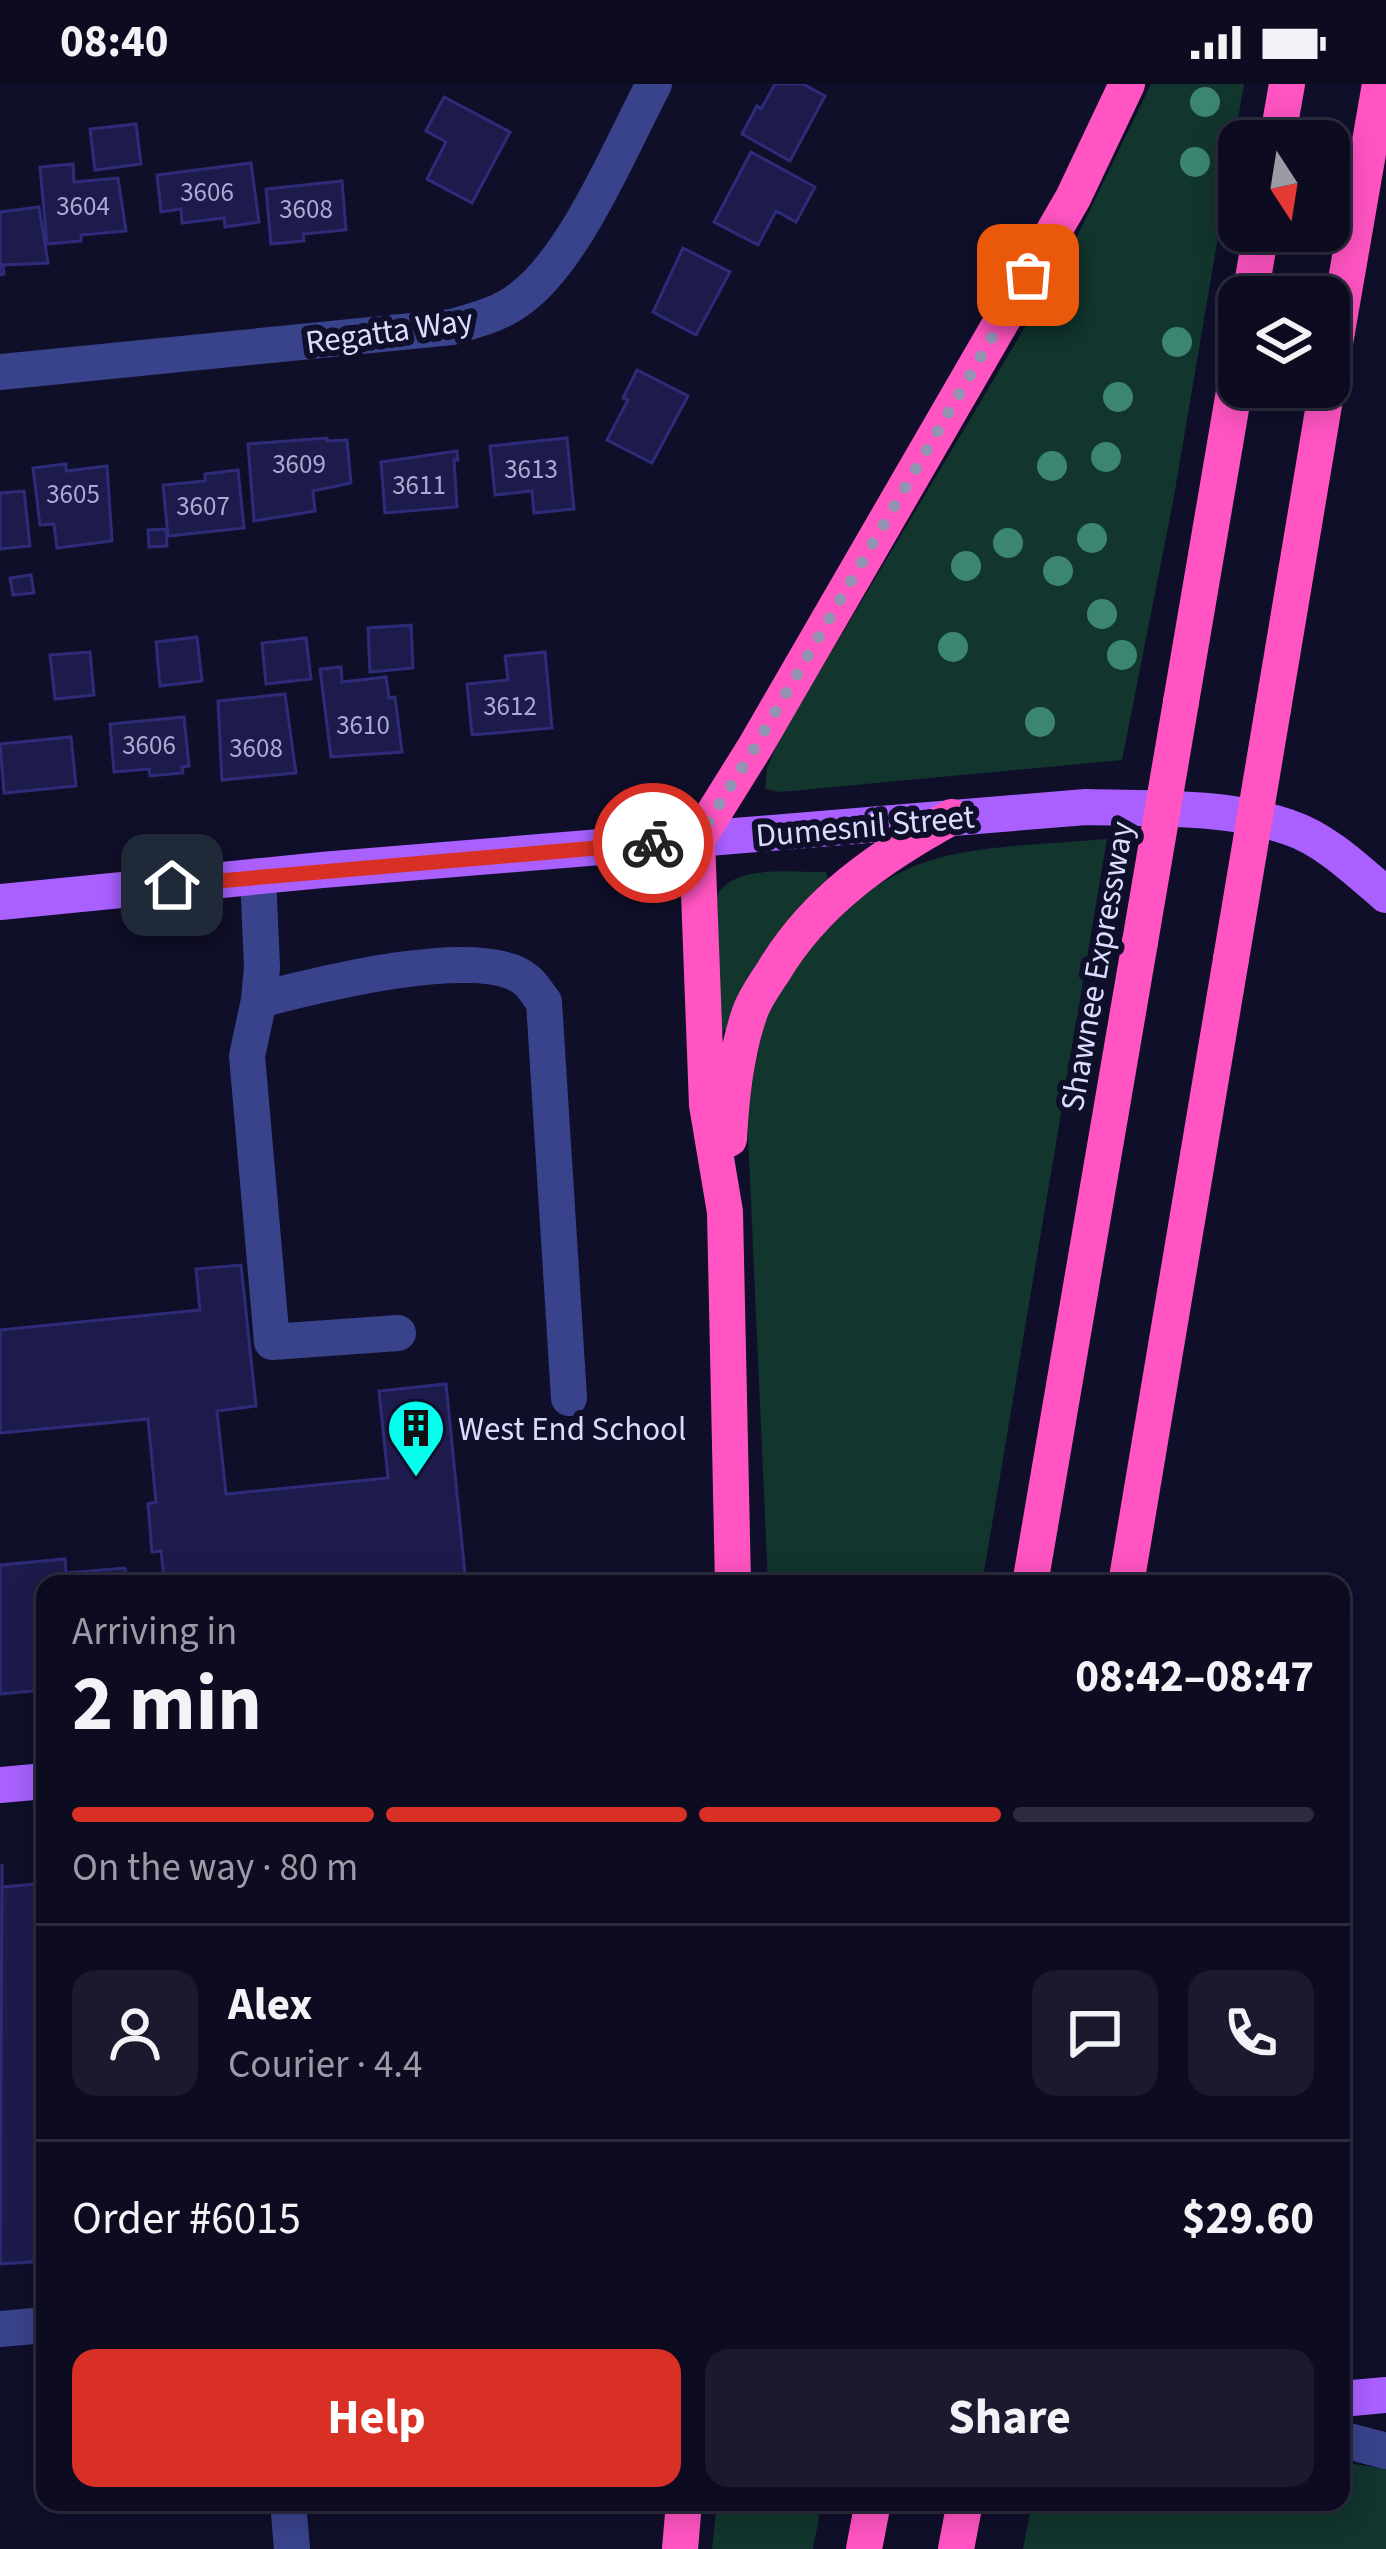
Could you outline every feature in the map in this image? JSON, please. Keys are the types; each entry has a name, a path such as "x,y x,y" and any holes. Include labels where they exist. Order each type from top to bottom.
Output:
{"highway":[{"path":"725,1212 707,1106 697,840 1073,198 1126,84"},
{"path":"1281,120 1287,84"},
{"path":"1347,276 1380,84"},
{"name":"Shawnee Expressway","path":"1032,1575 1231,408"},
{"path":"1128,1575 1324,408"},
{"path":"733,1575 725,1212 731,1094 750,1009 788,946 817,913 854,878 952,817"},
{"path":"680,2549 684,2511"},
{"path":"864,2549 871,2511"},
{"path":"956,2549 963,2511"}],"main road":[{"name":"Dumesnil Street","path":"0,902 1086,807 1209,812 1289,827 1340,856 1386,895"},
{"path":"0,1786 36,1782"},
{"path":"1350,2398 1386,2395"}],"street":[{"name":"Regatta Way","path":"0,372 452,327 491,315 521,298 556,262 654,84"},
{"path":"258,876 262,967 247,1056 272,1342 398,1334"},
{"path":"259,1000 351,976 467,963 524,977 544,1002 569,1398"},
{"path":"0,2329 36,2326"},
{"path":"1350,2441 1386,2451"},
{"path":"289,2511 292,2549"}],"green space":[{"path":"1151,84 1244,84 1238,120 1218,120 1218,237 1122,760 780,792 765,789 767,768 780,738 1068,255"},
{"path":"1107,839 984,1575 768,1575 747,1112 766,1017 802,956 864,894 915,866 1003,847"},
{"path":"826,872 828,879 768,947 745,985 728,1028 721,1032 717,896 736,878 750,874"},
{"path":"1350,2463 1386,2469 1386,2549 1023,2549 1030,2511 1350,2511"},
{"path":"716,2511 820,2511 813,2549 712,2549"}],"building":[{"path":"775,84 803,84 825,96 790,161 742,134"},
{"path":"444,97 510,132 472,203 427,179 446,142 426,131"},
{"path":"136,124 141,164 95,170 90,129"},
{"path":"751,152 815,187 796,222 776,211 758,245 714,222"},
{"path":"251,163 259,222 225,227 224,218 182,223 181,209 161,212 157,175"},
{"path":"73,164 74,182 118,178 126,231 47,244 40,167"},
{"path":"342,181 346,230 303,234 304,241 271,244 266,189"},
{"path":"39,207 48,263 3,265 0,275 0,212"},
{"path":"683,248 730,272 696,335 653,312"},
{"path":"637,370 688,396 652,463 607,440"},
{"path":"567,438 574,509 534,513 532,491 495,495 490,446"},
{"path":"347,440 351,483 313,491 315,511 254,521 248,444"},
{"path":"457,451 457,507 385,513 381,462"},
{"path":"66,464 66,471 107,466 112,541 57,548 54,524 40,525 33,468"},
{"path":"238,470 244,528 168,536 163,485 205,481 205,474"},
{"path":"24,491 30,546 0,549 0,493"},
{"path":"166,529 167,546 149,547 148,530"},
{"path":"31,575 34,593 13,595 10,578"},
{"path":"411,625 413,668 370,672 368,628"},
{"path":"197,637 202,681 160,686 156,642"},
{"path":"306,638 311,679 266,684 262,643"},
{"path":"90,652 94,695 55,699 50,655"},
{"path":"545,652 552,728 472,735 467,684 508,680 505,656"},
{"path":"341,667 342,682 386,677 389,698 395,697 402,752 331,757 320,669"},
{"path":"285,694 296,773 222,780 218,701"},
{"path":"184,717 189,766 182,767 183,773 114,772 110,724"},
{"path":"71,737 76,786 4,793 0,744"},
{"name":"West End School","path":"241,1265 256,1406 217,1411 226,1494 388,1478 379,1391 446,1384 465,1575 164,1575 161,1551 152,1552 148,1504 156,1502 148,1419 0,1433 0,1330 200,1310 196,1269"},
{"name":"West End School","path":"65,1559 66,1573 125,1568 126,1575 36,1575 36,1691 0,1694 0,1565"},
{"path":"2,1864 2,1887 36,1884 36,2262 0,2264"}],"way so far":[{"path":"653,843 697,840 1028,275"}],"place":[{"name":"West End School","path":"416,1479"}],"route":[{"path":"172,885 653,843"}]}
